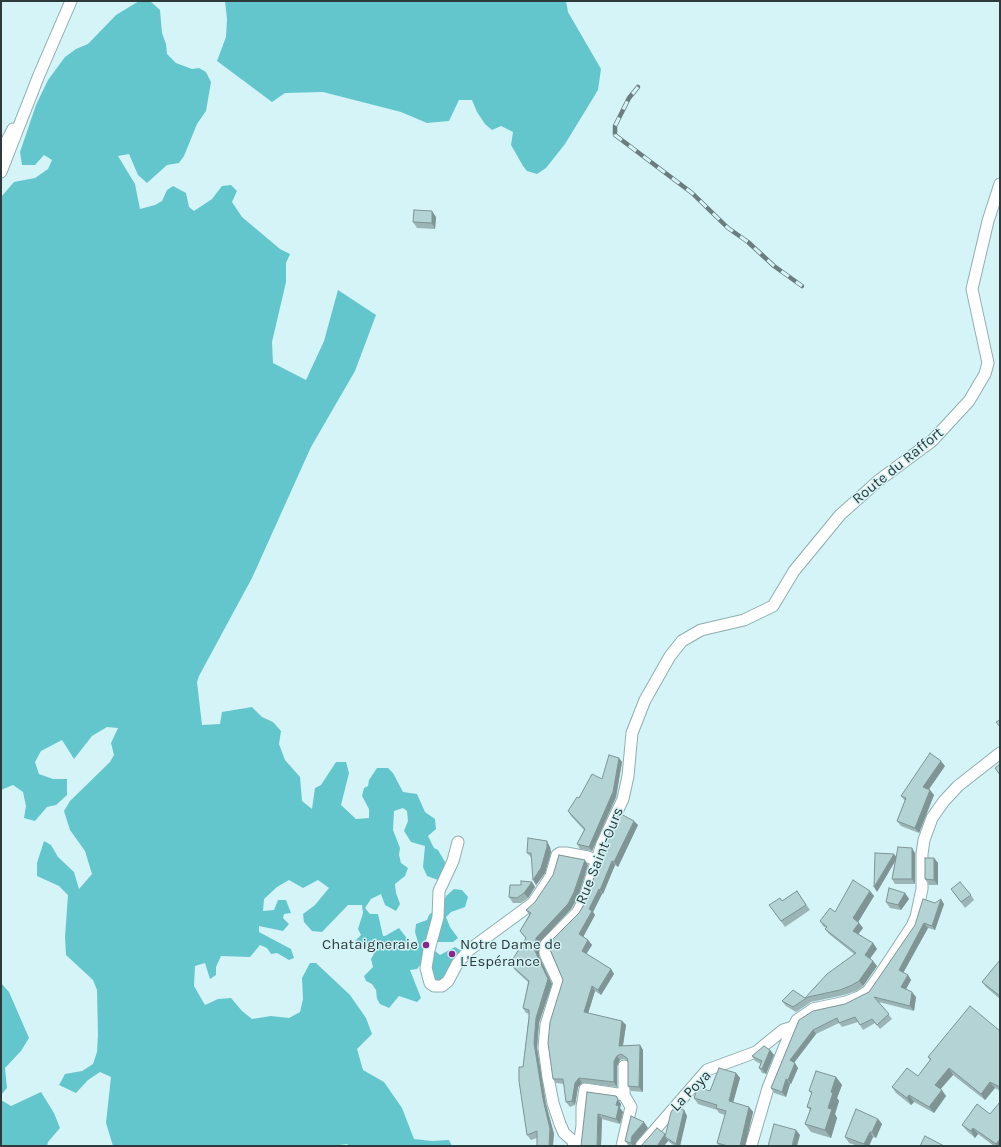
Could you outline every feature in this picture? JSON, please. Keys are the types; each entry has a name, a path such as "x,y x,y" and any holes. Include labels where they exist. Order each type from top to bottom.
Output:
{"street":[{"path":"1,172 39,74 71,1"},
{"path":"1,152 12,130 19,127"},
{"name":"Route du Raffort","path":"761,613 775,603 794,571 824,532 840,515 878,481 932,441 966,406 985,374 988,360 974,305 972,289 980,251 998,199 1000,184"},
{"name":"Rue Saint-Ours","path":"574,1146 573,1141 564,1133 553,1102 544,1048 546,1025 559,983 545,953 546,944 577,913 584,900 602,844 623,799 628,776 632,734 637,717 670,656 682,641 696,632 744,620 761,613"},
{"path":"752,1146 768,1088 797,1020 813,1009 846,1002 859,997 868,991 912,926 916,917 922,890 922,854 924,840 932,818 944,801 958,786 1000,753"},
{"path":"458,842 453,861 439,891 438,917 426,968 430,983 434,986 442,986 448,981 457,964 469,950 533,903 551,876 557,855 560,853 566,853 588,857 597,862"},
{"name":"La Poya","path":"641,1146 708,1070 756,1052 783,1030 793,1027"},
{"path":"622,1146 631,1107 624,1095 624,1066"},
{"path":"574,1146 580,1140 582,1107 585,1089 624,1095"}],"shaded area":[{"path":"139,1 150,1 160,10 162,33 166,44 167,54 176,63 192,69 199,68 206,72 211,82 206,111 197,124 184,156 179,163 167,165 147,183 138,175 129,154 118,156 135,184 140,209 155,205 162,201 167,190 173,186 186,193 189,207 194,211 212,199 222,186 231,185 237,191 232,202 242,217 280,249 290,254 286,263 286,282 272,342 273,363 306,380 324,341 338,290 376,315 355,371 311,447 252,578 199,676 197,682 202,725 220,724 222,712 252,707 262,717 273,722 281,731 279,744 285,760 300,777 302,801 312,809 315,788 321,785 336,762 346,762 349,773 341,805 356,819 369,818 369,809 362,796 364,788 368,786 369,780 377,768 388,768 393,773 403,792 417,794 425,812 435,819 436,829 428,836 434,848 438,850 445,862 444,873 438,880 427,876 423,867 425,846 411,842 404,831 408,821 407,811 403,808 394,811 393,830 400,848 399,855 401,863 408,868 405,876 395,884 396,893 400,904 396,911 385,905 381,894 371,899 365,908 370,914 378,914 383,936 399,928 415,949 419,946 415,932 416,924 427,920 429,915 454,889 462,890 468,897 465,907 451,912 446,917 450,927 458,938 453,942 434,942 435,951 440,955 455,947 460,950 462,954 444,981 433,981 429,972 421,964 417,969 410,970 421,998 417,1002 399,996 389,1008 380,1004 377,999 376,990 372,984 366,981 364,976 373,967 371,959 377,948 361,947 354,942 361,935 358,929 363,913 362,905 348,905 322,932 312,931 304,922 303,914 315,905 329,888 318,880 303,888 289,880 277,887 264,899 263,911 274,910 278,900 286,900 291,913 284,914 283,918 289,924 283,931 259,926 259,932 291,949 294,958 289,960 277,953 271,954 267,948 260,945 250,957 221,956 216,967 216,975 210,979 205,963 195,966 194,986 205,1005 218,999 231,998 242,1011 252,1019 271,1016 289,1018 300,1012 303,999 302,978 310,963 316,963 350,995 366,1018 372,1034 357,1049 363,1070 384,1082 402,1108 414,1139 432,1141 449,1140 452,1146 349,1146 347,1144 332,1146 113,1146 106,1123 111,1077 100,1072 88,1080 76,1093 59,1085 65,1074 82,1071 93,1064 97,1052 98,1035 97,990 93,980 66,955 65,937 68,895 59,886 37,876 37,863 44,841 51,845 58,857 74,872 79,889 92,874 85,851 70,830 64,811 70,801 110,762 114,755 111,743 118,728 107,727 92,736 74,759 62,740 41,751 35,762 39,774 53,779 67,779 67,795 56,805 47,807 35,821 24,818 26,806 23,792 13,785 1,790 1,197 14,182 35,178 48,169 52,160 44,155 35,165 22,165 20,152 36,105 48,80 65,57 76,49 88,44 116,15"},
{"path":"225,1 566,1 568,12 601,69 598,90 565,144 546,168 537,174 527,171 511,145 513,132 501,126 492,130 485,124 477,112 472,100 459,100 449,121 427,123 401,112 323,92 285,93 272,102 217,61 226,37 227,19"},
{"path":"1,983 9,992 29,1038 21,1051 5,1068 7,1088 1,1095"},
{"path":"41,1092 54,1113 60,1128 48,1142 47,1146 1,1146 1,1100 11,1106"}],"building":[{"path":"414,210 432,211 432,223 413,222"},
{"path":"1000,720 1000,727 996,722"},
{"path":"930,753 941,761 923,787 930,790 915,828 897,821 906,798 901,796"},
{"path":"609,755 619,758 613,792 589,847 577,844 585,829 568,811 577,797 579,798 592,774 602,779"},
{"path":"1000,764 1000,775 995,768"},
{"path":"619,813 634,821 614,862 612,861 600,890 599,889 589,909 592,911 579,934 588,940 582,951 611,969 598,990 592,986 584,1012 622,1021 619,1046 640,1045 639,1087 628,1086 628,1061 627,1058 621,1054 617,1056 614,1061 614,1082 579,1078 575,1083 572,1101 566,1102 563,1079 553,1079 548,1043 550,1022 563,980 549,947 549,943 579,913 587,899 605,842"},
{"path":"528,838 547,841 547,847 541,868 533,880 531,853 527,853"},
{"path":"898,847 912,848 912,879 892,879"},
{"path":"875,853 894,854 874,887"},
{"path":"559,855 585,860 574,892 568,904 536,938 535,951 548,979 536,1018 534,1043 543,1099 550,1129 549,1146 537,1146 537,1131 527,1135 519,1081 519,1067 523,1067 529,1018 529,1010 523,1008 529,981 512,966 513,964 511,962 526,938 520,931 531,913 526,910 535,902 553,875"},
{"path":"925,858 934,858 934,880 925,879"},
{"path":"853,880 870,891 853,918 859,923 853,931 873,943 865,955 873,961 859,981 840,990 808,997 793,1007 782,1001 793,990 805,998 827,974 856,953 825,929 827,927 820,921 830,908 835,912"},
{"path":"521,881 532,882 524,893 517,898 509,897 510,885 521,885"},
{"path":"960,882 971,895 961,902 951,889"},
{"path":"889,888 905,893 898,905 886,902"},
{"path":"797,891 806,905 781,921 769,905 780,898 782,901"},
{"path":"923,899 935,903 941,899 932,926 924,923 899,970 908,975 901,987 912,992 910,1006 874,997 889,1014 877,1025 872,1019 860,1025 855,1017 839,1023 837,1018 813,1030 790,1060 795,1063 788,1080 786,1079 782,1092 771,1088 799,1020 813,1011 845,1004 869,992 915,925"},
{"path":"1000,960 1000,996 982,982"},
{"path":"970,1006 1000,1031 1000,1087 990,1082 981,1094 949,1068 935,1085 942,1090 929,1107 909,1095 907,1098 892,1087 907,1068 918,1076 931,1059 928,1057"},
{"path":"764,1046 770,1050 762,1069 759,1068 762,1061 752,1056"},
{"path":"719,1068 736,1073 729,1101 749,1107 740,1146 728,1146 717,1143 726,1111 716,1108 717,1105 694,1098 698,1087 710,1091"},
{"path":"816,1071 836,1077 828,1108 832,1109 825,1130 805,1124 811,1108 807,1107 812,1092 809,1091"},
{"path":"587,1092 616,1096 618,1099 616,1105 619,1106 616,1119 598,1114 597,1146 581,1146"},
{"path":"1000,1102 1000,1139 996,1144 973,1128 971,1131 962,1125 977,1104 990,1114"},
{"path":"674,1108 684,1110 676,1144 665,1137 671,1112"},
{"path":"856,1109 878,1119 864,1144 845,1137"},
{"path":"631,1116 644,1122 632,1136 631,1143 625,1141"},
{"path":"774,1124 796,1130 792,1146 768,1146"},
{"path":"657,1128 665,1134 657,1146 641,1146"},
{"path":"925,1136 944,1146 920,1146"}],"railway":[{"path":"638,87 629,98 615,126 615,135 692,193 728,228 748,242 774,266 802,286"}],"place":[{"name":"Chataigneraie","path":"426,945"},
{"name":"Notre Dame de L'Espérance","path":"452,954"}]}
